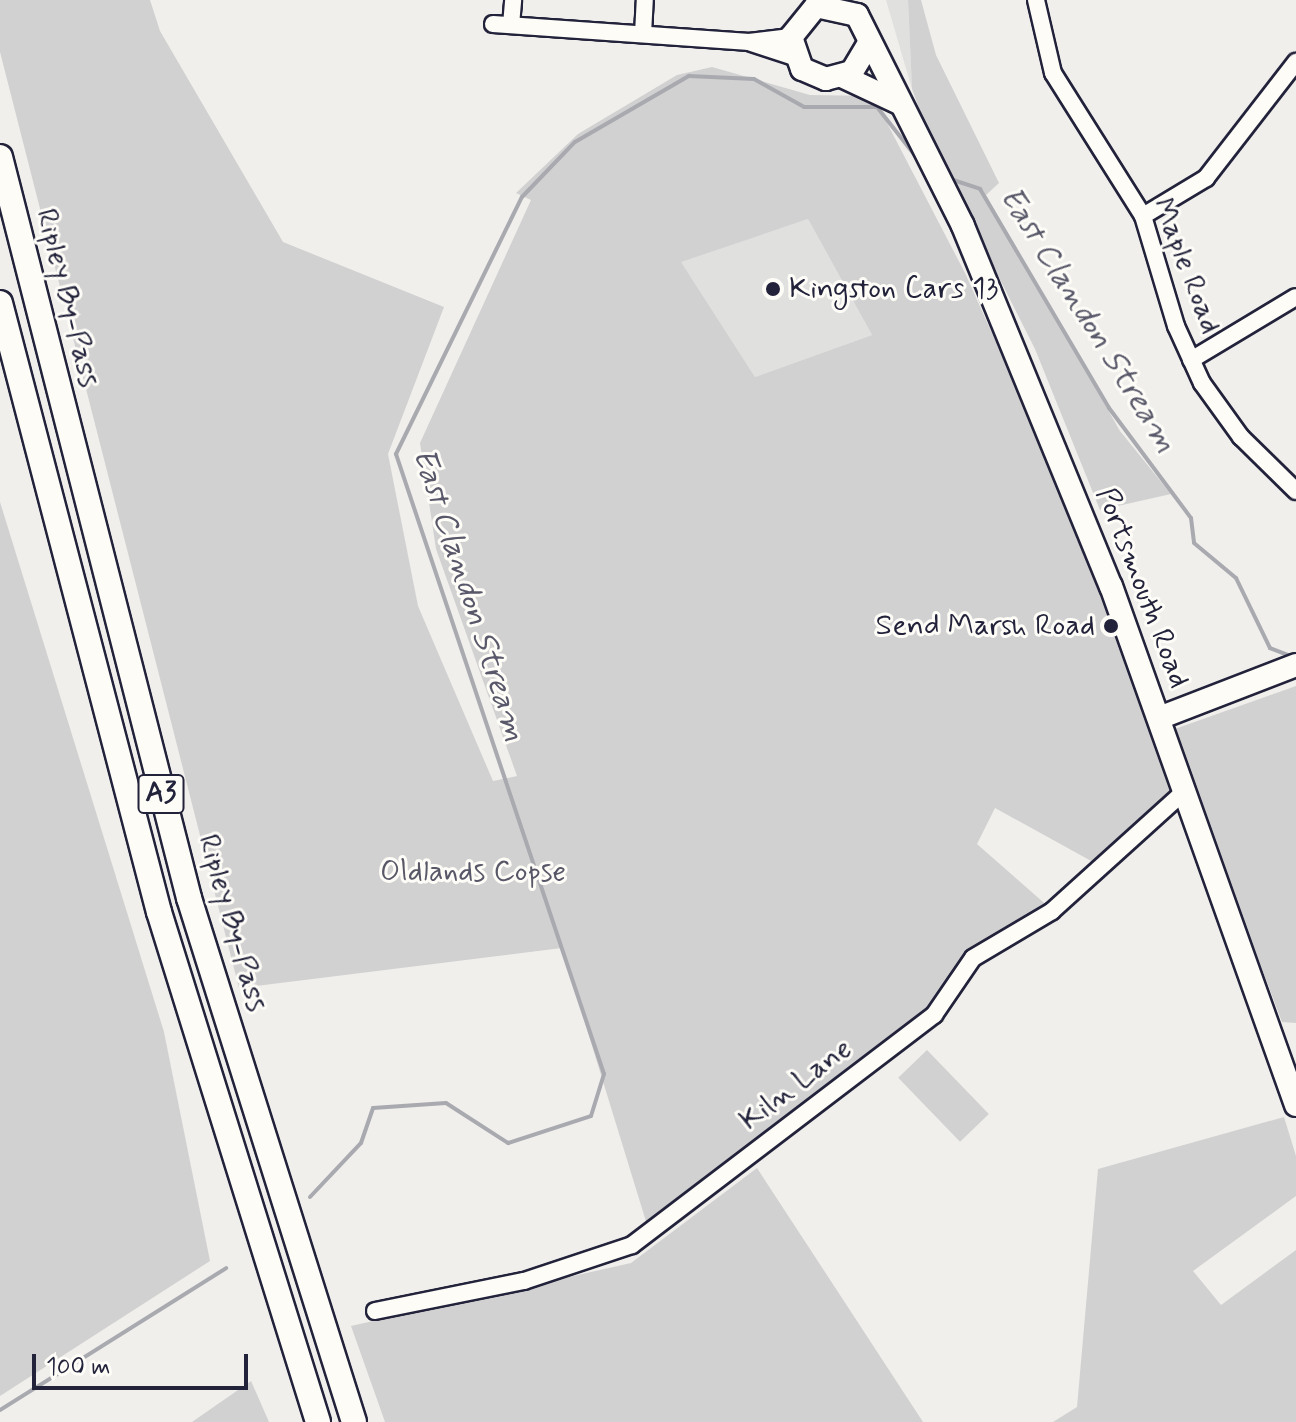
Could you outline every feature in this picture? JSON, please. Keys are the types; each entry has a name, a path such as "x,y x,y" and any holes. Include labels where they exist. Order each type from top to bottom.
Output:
{"highway":[{"name":"Ripley By-Pass","path":"0,157 189,898 354,1422"},
{"name":"A3","path":"0,303 159,912 318,1422"}],"main road":[{"name":"Portsmouth Road","path":"793,47 808,6 838,3 863,22 868,45 932,162 1028,377 1159,718 1296,1105"},
{"path":"844,77 868,45"},
{"path":"793,47 813,76 844,77 902,105"},
{"path":"1159,718 1291,667"}],"street":[{"path":"511,25 513,0"},
{"path":"643,34 645,0"},
{"name":"Maple Road","path":"1036,0 1044,49 1064,97 1143,216 1191,360 1241,437 1296,490"},
{"path":"493,24 793,47"},
{"path":"1143,216 1206,178 1296,62"},
{"path":"1191,360 1296,297"},
{"name":"Kiln Lane","path":"375,1311 524,1281 632,1245 934,1015 973,958 1052,911 1185,791"}],"shaded area":[{"path":"886,0 908,0 912,89"},
{"path":"808,219 872,335 755,377 680,261"}],"green space":[{"name":"Oldlands Copse","path":"0,0 150,0 160,31 283,242 444,307 388,454 418,606 493,781 517,776 436,549 420,443 531,200 516,193 578,134 677,75 712,67 810,95 873,96 965,273 1041,443 1175,790 1093,862 995,808 977,844 1051,909 992,943 932,1014 648,1228 562,948 239,988 0,52","holes":["808,219 872,335 755,377 681,262"]},
{"path":"908,0 921,0 936,55 999,183 986,195 1120,431 1171,494 1100,510 1035,349 933,146 912,89"},
{"path":"0,502 164,1032 210,1261 0,1396"},
{"path":"1296,686 1296,1023 1282,1022 1172,730"},
{"path":"927,1050 989,1114 960,1142 898,1078"},
{"path":"1284,1117 1296,1156 1296,1196 1193,1271 1221,1305 1296,1250 1296,1422 1053,1422 1077,1407 1098,1169"},
{"path":"757,1168 923,1422 385,1422 351,1326 631,1263"},
{"path":"251,1381 269,1422 192,1422"}],"waterway":[{"name":"East Clandon Stream","path":"310,1197 361,1143 373,1108 446,1103 508,1143 591,1116 604,1074 396,454 522,197 575,142 689,76 754,79 804,107 877,107 917,158"},
{"name":"East Clandon Stream","path":"947,178 980,189 1109,408 1191,518 1194,543 1236,578 1270,648 1294,657"},
{"name":"East Clandon Stream","path":"0,1410 226,1268"}],"place":[{"name":"Kingston Cars 13","path":"773,289"},
{"name":"Send Marsh Road","path":"1111,626"}]}
